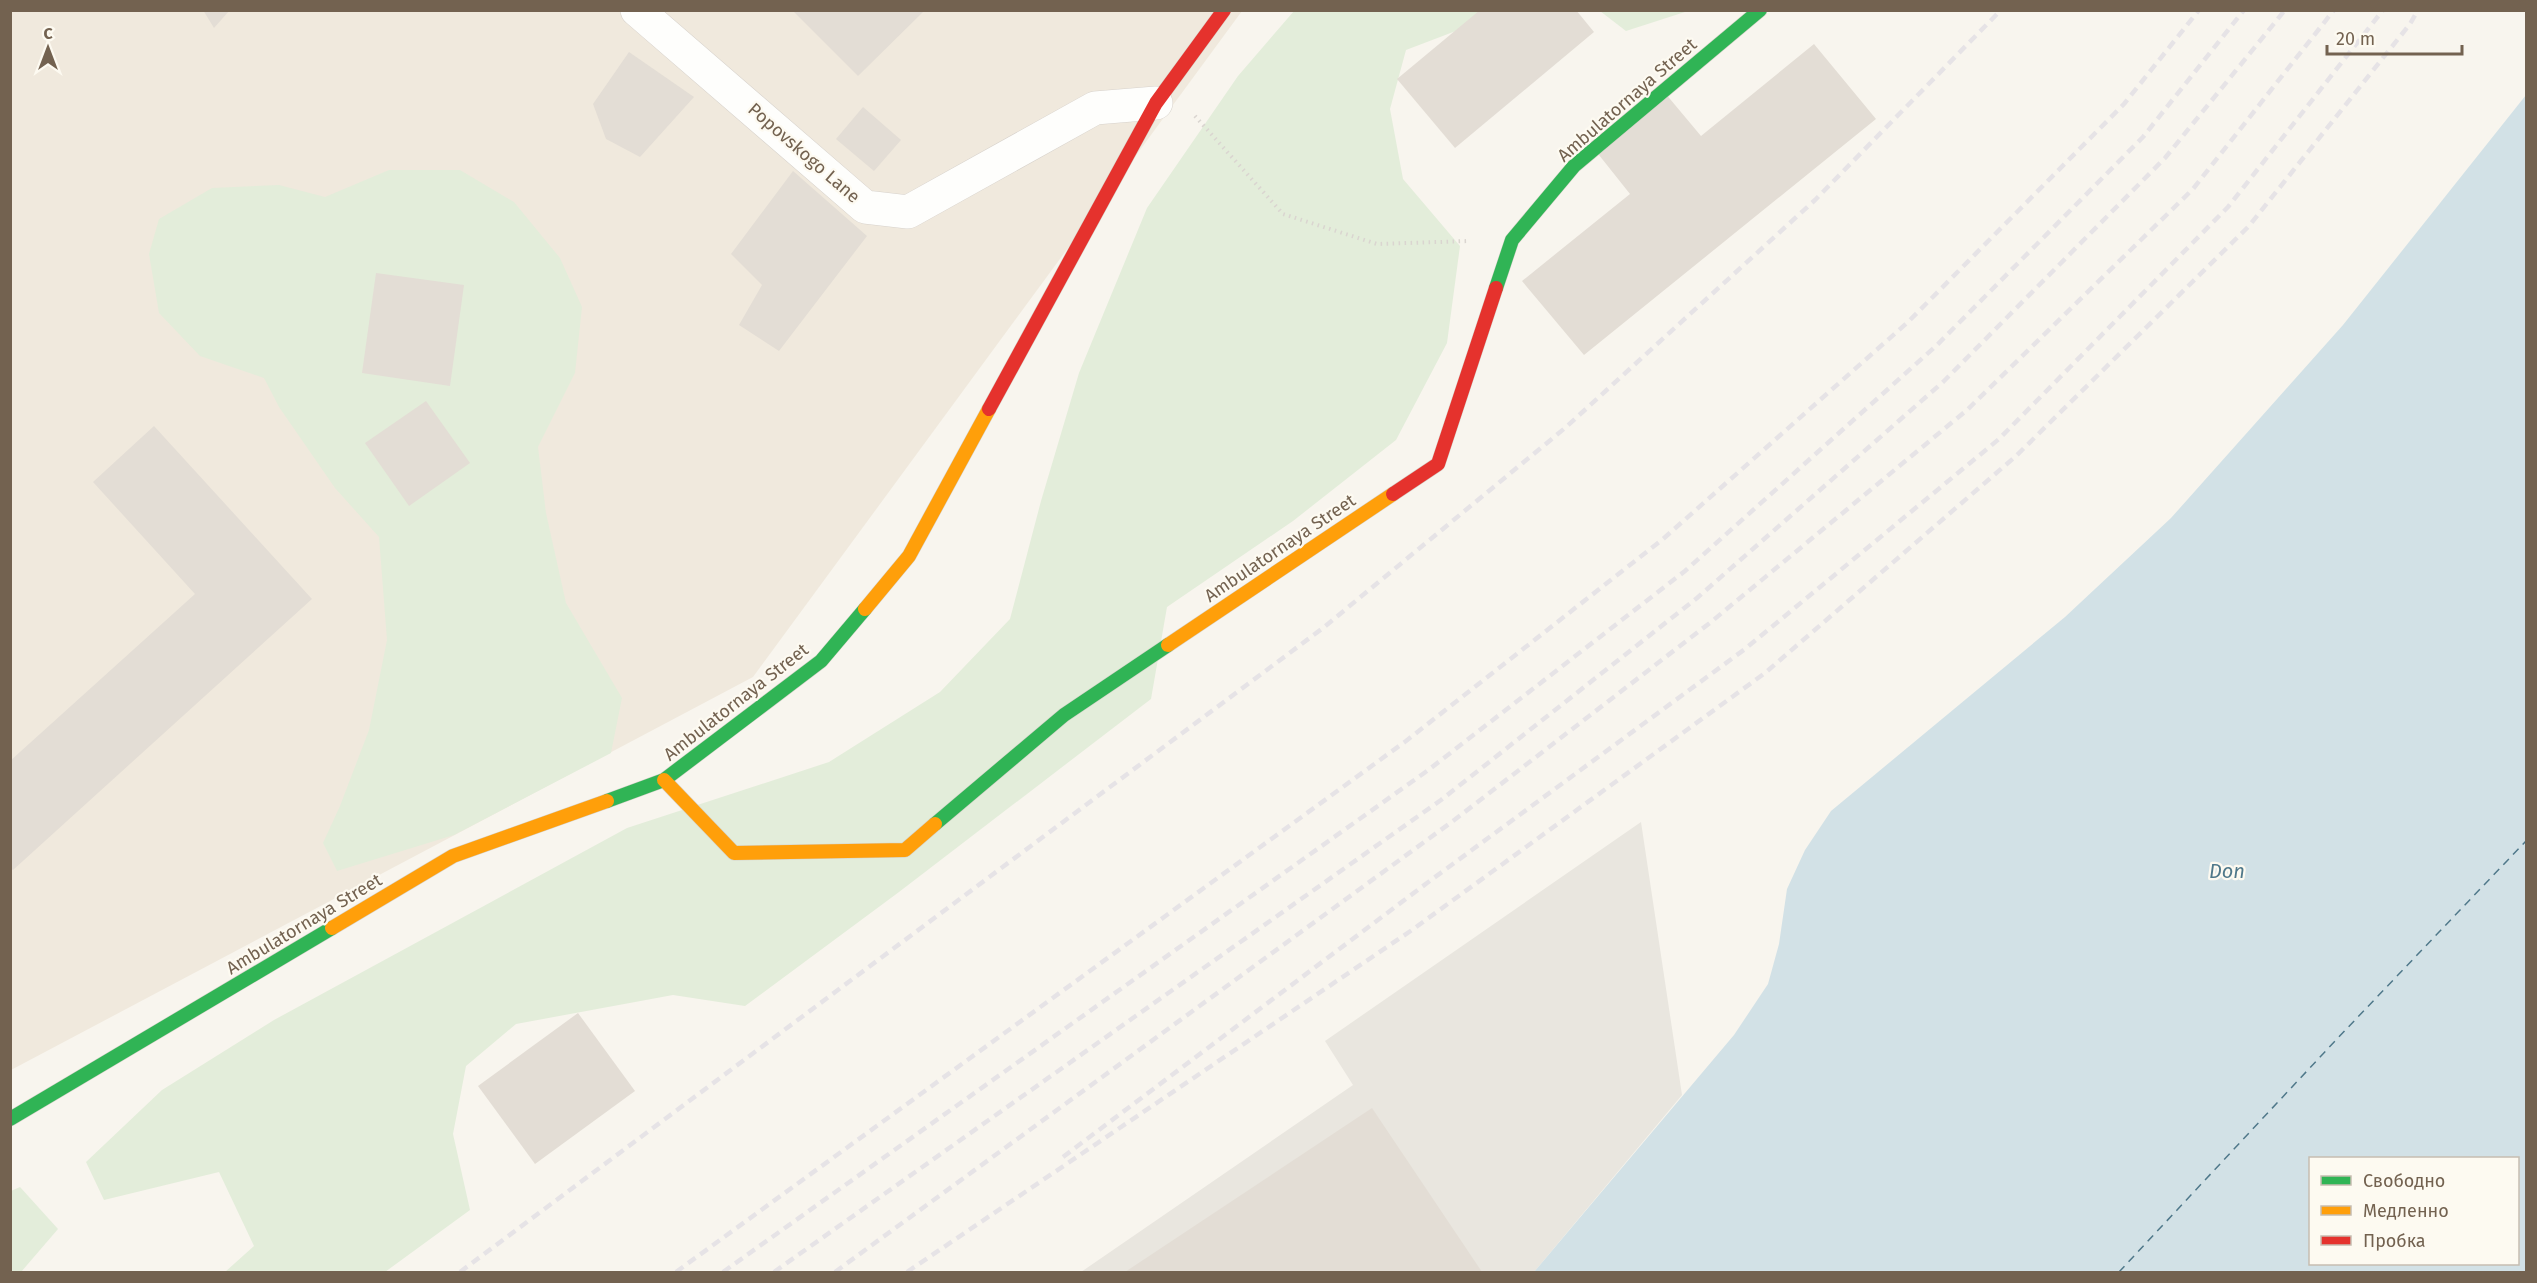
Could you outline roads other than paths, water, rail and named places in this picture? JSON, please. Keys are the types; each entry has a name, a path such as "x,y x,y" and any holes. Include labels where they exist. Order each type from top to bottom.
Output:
{"street":[{"name":"Popovskogo Lane","path":"637,10 865,207 908,212 1095,108 1162,95"},
{"name":"Ambulatornaya Street","path":"10,1119 453,856 664,780 821,661 909,556 1162,95 1224,10"},
{"name":"Ambulatornaya Street","path":"664,780 734,853 905,850 1064,715 1438,464 1512,240 1574,166 1760,10"}],"water":[{"name":"Don","path":"2526,95 2526,1272 1534,1272 1734,1035 1768,984 1779,944 1787,889 1805,850 1831,811 2065,617 2171,518 2343,325"}],"railway":[{"path":"460,1272 1323,628 1565,428 1815,200 2001,10"},
{"path":"676,1272 1406,741 1663,539 1908,322 2124,104 2199,10"},
{"path":"723,1272 1427,771 1685,571 1936,346 2143,137 2244,10"},
{"path":"774,1272 1441,800 1697,598 1943,382 2165,158 2285,10"},
{"path":"835,1272 1453,821 1711,622 1967,410 2193,189 2334,10"},
{"path":"1063,1157 1427,883 1745,649 1999,439 2228,207 2383,10"},
{"path":"907,1272 1412,930 1765,673 2016,456 2249,226 2410,24 2418,10"}]}
